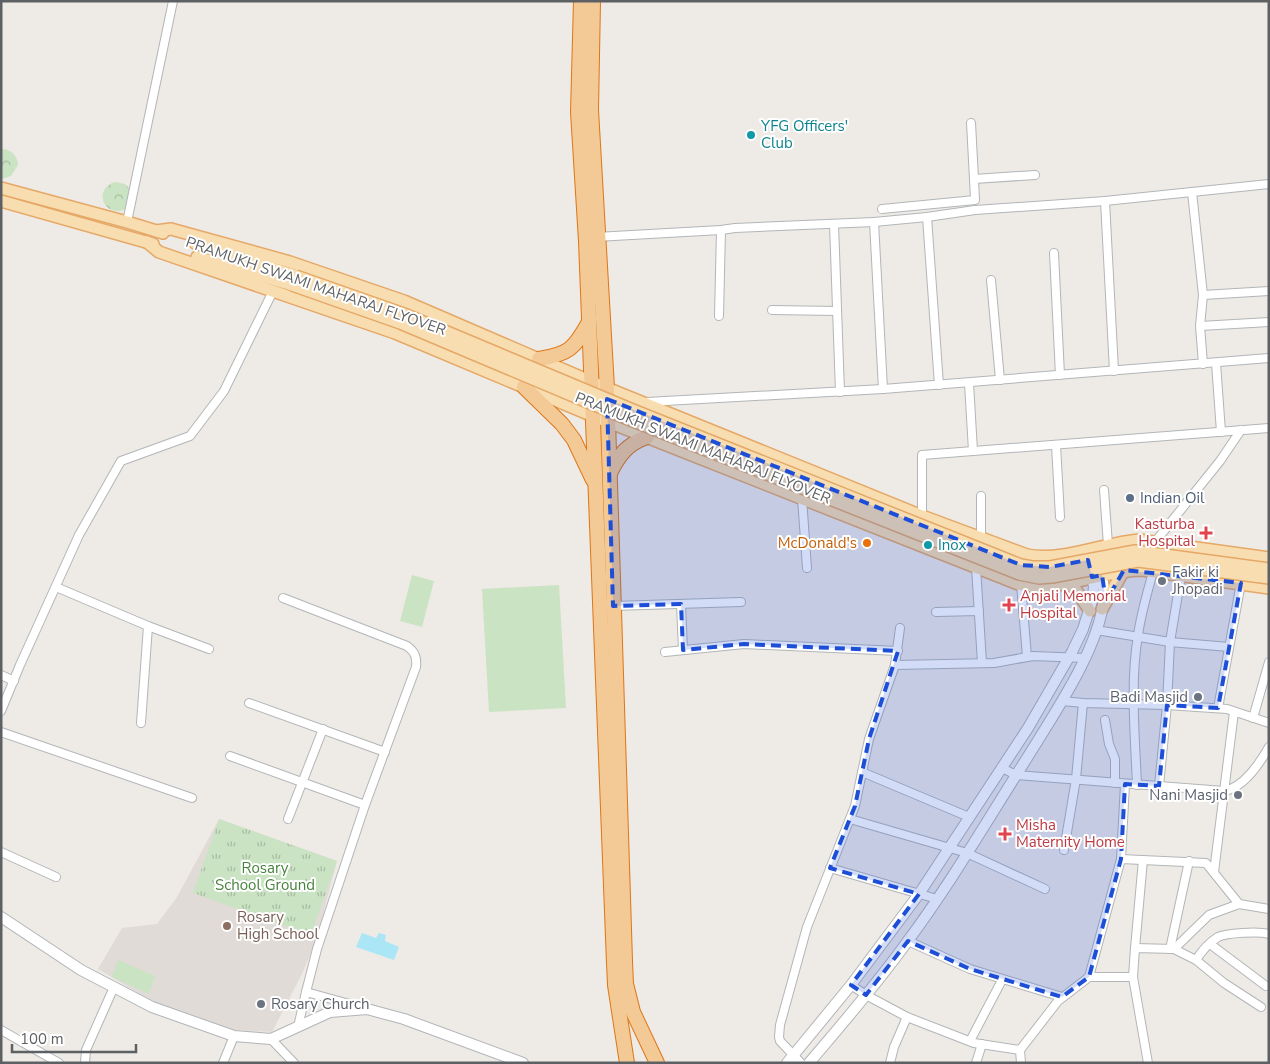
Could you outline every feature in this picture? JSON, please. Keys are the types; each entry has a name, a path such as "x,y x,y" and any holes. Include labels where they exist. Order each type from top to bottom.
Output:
{"highway":[{"path":"581,1 578,112 593,237 607,388 626,984 633,1012 656,1063"},
{"path":"593,1 593,237 590,322 593,416 615,985 627,1063"},
{"path":"539,359 568,351 578,341 590,322"},
{"path":"524,387 562,424 574,440 596,485"},
{"path":"609,475 624,450 634,442 647,437"}],"main road":[{"name":"PRAMUKH SWAMI MAHARAJ FLYOVER","path":"1,188 186,240 404,314 633,410 1021,565 1032,568 1050,567 1135,551 1269,569"},
{"path":"1,200 146,242 159,252 395,333 593,416 1020,584 1031,587 1048,587 1124,570 1153,572 1269,588"},
{"path":"156,231 171,229 290,262 404,302 592,382 922,516 1027,555 1038,558 1051,557 1133,541 1155,542 1269,558"},
{"name":"PRAMUKH SWAMI MAHARAJ FLYOVER","path":"146,242 292,285 400,323 628,418 1019,574 1039,578 1052,577 1138,561 1269,578"},
{"path":"1102,609 1124,570"},
{"path":"1062,584 1074,587 1090,610"}],"street":[{"path":"127,222 173,1"},
{"path":"882,209 975,200 970,123"},
{"path":"974,179 1035,175"},
{"path":"593,237 874,222 975,210 1105,201 1269,184"},
{"path":"1192,192 1203,295 1200,326 1203,364"},
{"path":"1105,201 1114,371"},
{"path":"927,217 938,385"},
{"path":"874,222 883,390"},
{"path":"834,224 840,392"},
{"path":"719,316 721,230"},
{"path":"1054,253 1060,376"},
{"path":"992,280 1000,380"},
{"path":"1,712 79,535 121,461 190,436 224,391 273,291"},
{"path":"1203,295 1269,291"},
{"path":"772,310 837,311"},
{"path":"1200,326 1269,322"},
{"path":"642,402 883,390 1269,358"},
{"path":"1216,363 1221,432"},
{"path":"969,383 973,451"},
{"path":"922,516 922,455 1269,428"},
{"path":"1155,542 1220,460 1241,430"},
{"path":"1056,444 1060,517"},
{"path":"1104,490 1108,545"},
{"path":"981,496 982,539"},
{"path":"802,498 807,568"},
{"path":"809,1063 908,941 967,853 1062,701 1085,658 1102,609 1104,597 1090,549"},
{"path":"976,567 982,663"},
{"path":"1137,785 1134,703 1137,636 1153,572"},
{"path":"900,628 895,665 868,739 855,806 807,927 779,1032 780,1041 794,1060 919,894 1028,728 1069,657 1090,610 1097,576"},
{"path":"1159,786 1167,705 1170,642 1181,576"},
{"path":"1020,584 1027,657"},
{"path":"1218,708 1241,584"},
{"path":"56,587 148,626 209,649"},
{"path":"284,598 407,646 415,654 416,667 365,805 317,949 298,1026"},
{"path":"613,606 741,602"},
{"path":"681,604 683,650"},
{"path":"936,612 979,611"},
{"path":"141,723 148,626"},
{"path":"1096,630 1170,642 1229,647"},
{"path":"665,652 744,644 898,651"},
{"path":"895,665 994,663 1027,657 1085,658"},
{"path":"1254,718 1269,662"},
{"path":"1,675 14,681"},
{"path":"1062,701 1218,708 1269,723"},
{"path":"249,702 385,752"},
{"path":"1064,850 1076,779 1084,703"},
{"path":"1214,872 1234,712"},
{"path":"1105,720 1109,744 1115,759 1115,783"},
{"path":"288,819 323,729"},
{"path":"1,732 192,798"},
{"path":"1002,768 1016,775 1224,791 1232,790 1259,766 1269,747"},
{"path":"230,756 365,805"},
{"path":"862,772 969,816"},
{"path":"1021,1063 1020,1050 1058,1000 1088,977 1121,859 1125,784"},
{"path":"850,819 967,853 1046,888"},
{"path":"1,852 56,877"},
{"path":"1121,859 1206,862 1239,904"},
{"path":"1143,860 1133,977 1148,1063"},
{"path":"1172,949 1188,861"},
{"path":"830,868 937,898"},
{"path":"1172,949 1209,915 1239,904 1269,909"},
{"path":"1,916 81,970 152,1007 234,1036 272,1039 330,1012 367,1009"},
{"path":"1196,960 1218,937 1247,932 1269,934"},
{"path":"908,941 970,969 1062,997"},
{"path":"1210,944 1266,986"},
{"path":"1135,948 1172,949 1196,960 1224,983 1261,1008"},
{"path":"1088,977 1133,977"},
{"path":"970,1041 1002,980"},
{"path":"851,985 907,1017 970,1041 1020,1050"},
{"path":"85,1063 86,1050 114,987"},
{"path":"306,992 404,1019 522,1063"},
{"path":"890,1063 894,1047 907,1017"},
{"path":"1,1030 59,1063"},
{"path":"223,1063 234,1036"},
{"path":"272,1039 294,1063"},
{"path":"976,1063 982,1044"}],"highlighted area":[{"path":"607,399 1021,565 1050,567 1088,560 1092,577 1102,575 1106,601 1124,570 1241,583 1218,708 1167,705 1159,786 1125,784 1121,859 1089,977 1062,997 970,969 908,941 866,995 851,985 919,894 830,868 855,806 869,739 898,651 744,644 683,650 681,604 613,606"}],"shaded area":[{"name":"Rosary High School","path":"219,819 337,861 317,937 303,972 272,1032 234,1030 155,1003 98,969 122,928 157,924 177,897"}],"green space":[{"path":"1,149 13,153 18,165 11,176 2,179"},
{"path":"115,182 125,184 131,190 126,209 118,211 107,207 103,196 108,186"},
{"path":"412,575 434,581 422,627 400,621"},
{"path":"559,585 566,708 489,712 482,589"},
{"name":"Rosary School Ground","path":"219,819 337,861 311,935 193,893"},
{"path":"118,960 155,976 149,994 112,977"}],"water":[{"path":"362,933 376,938 379,933 386,935 385,941 399,947 394,960 356,947"}],"place":[{"name":"YFG Officers' Club","path":"751,135"},
{"name":"Indian Oil","path":"1130,498"},
{"name":"Kasturba Hospital","path":"1206,533"},
{"name":"McDonald's","path":"867,543"},
{"name":"Inox","path":"928,545"},
{"name":"Fakir ki Jhopadi","path":"1162,581"},
{"name":"Anjali Memorial Hospital","path":"1009,605"},
{"name":"Badi Masjid","path":"1198,697"},
{"name":"Nani Masjid","path":"1238,795"},
{"name":"Misha Maternity Home","path":"1005,834"},
{"name":"Rosary High School","path":"227,926"},
{"name":"Rosary Church","path":"261,1004"}]}
